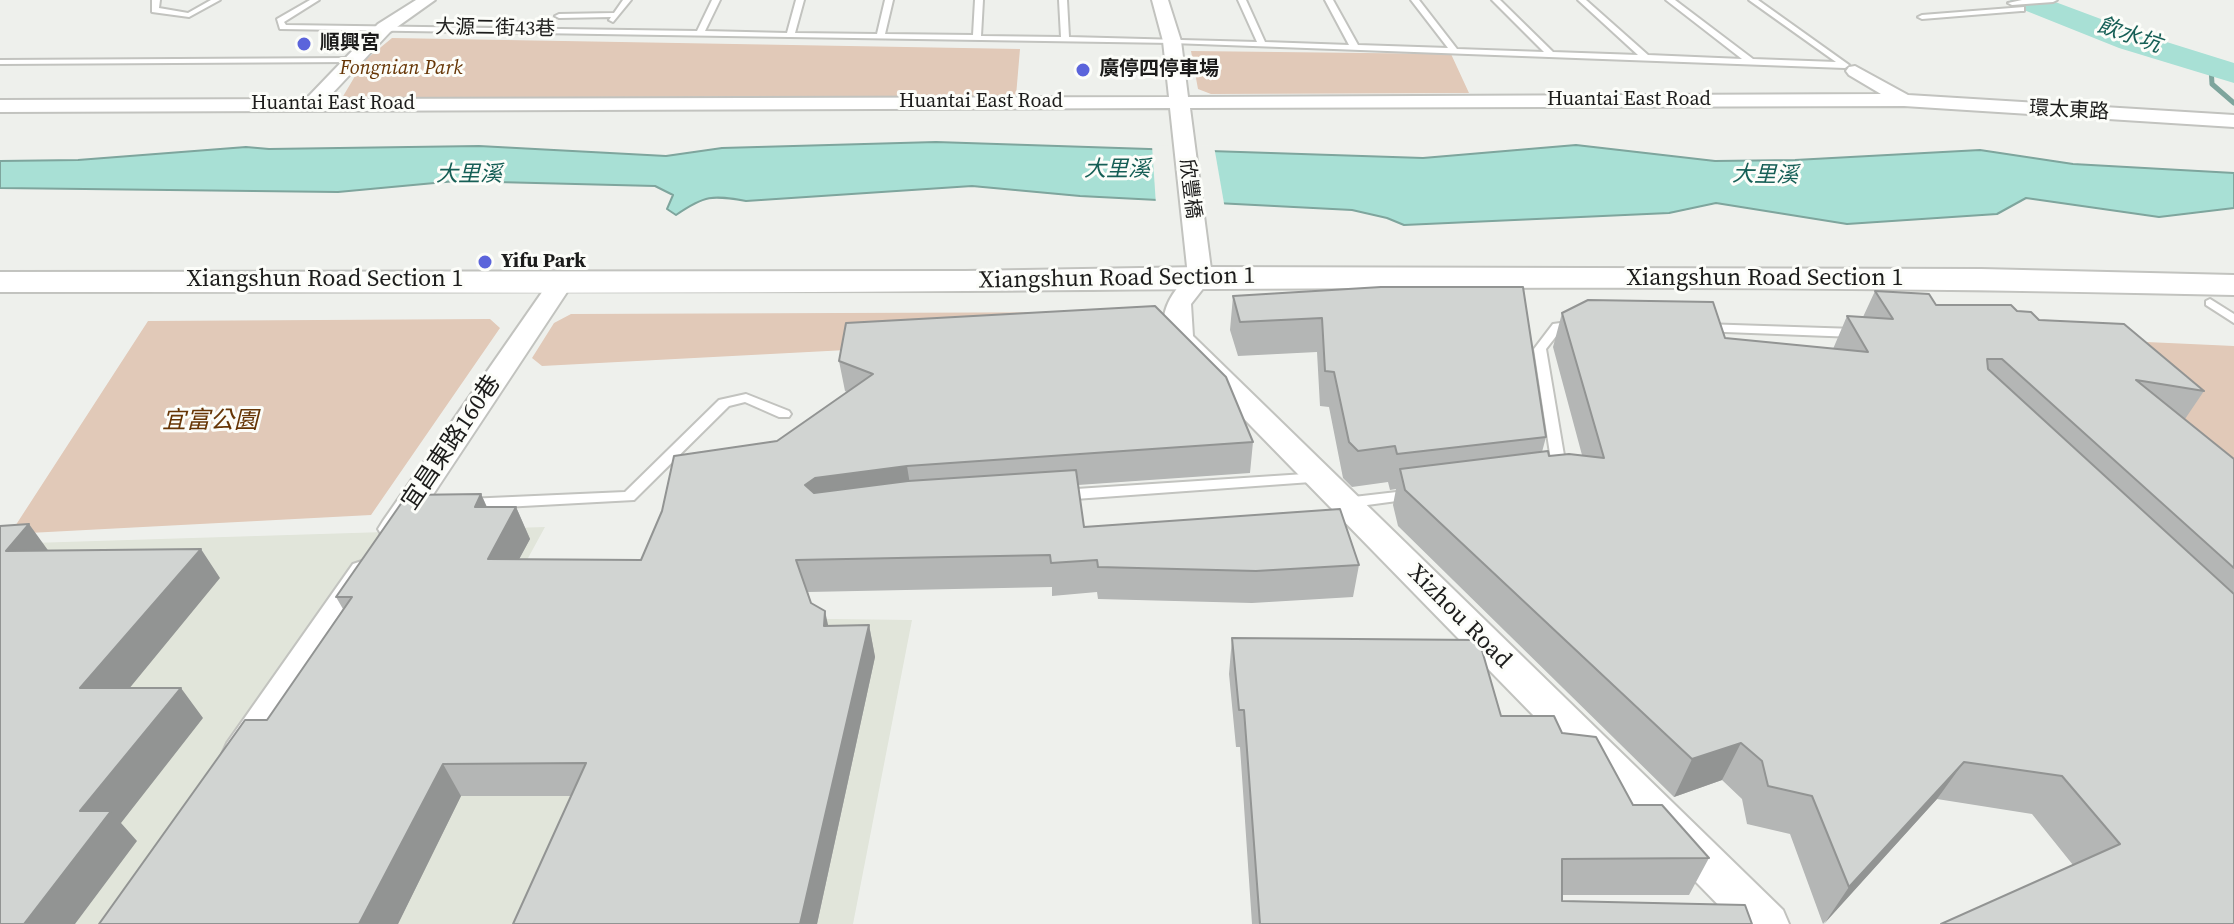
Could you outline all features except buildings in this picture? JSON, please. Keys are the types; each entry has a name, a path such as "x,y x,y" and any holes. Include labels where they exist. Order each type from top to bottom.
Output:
{"street":[{"path":"312,104 384,28 427,0"},
{"name":"欣豐橋","path":"1160,0 1172,41 1189,288"},
{"path":"1850,68 1904,100"},
{"name":"Huantai East Road","path":"0,106 1904,100"},
{"name":"環太東路","path":"1904,100 2234,121"},
{"name":"Xiangshun Road Section 1","path":"0,282 556,291 869,304 1189,288 1402,297 2228,303"},
{"name":"Xizhou Road","path":"1189,288 1175,314 1180,338 1767,924"},
{"name":"Xiangshun Road Section 1","path":"0,306 556,291"},
{"name":"宜昌東路160巷","path":"223,780 417,506 556,291"}],"lane":[{"path":"156,0 155,10 189,15 216,0"},
{"name":"大源二街43巷","path":"315,0 280,21 283,27 1172,41 1749,60 1850,68"},
{"path":"606,31 627,0"},
{"path":"700,33 716,0"},
{"path":"790,35 800,0"},
{"path":"880,37 889,0"},
{"path":"977,38 979,0"},
{"path":"1063,0 1065,40"},
{"path":"1242,0 1262,44"},
{"path":"1329,0 1354,46"},
{"path":"1415,0 1453,49"},
{"path":"1496,0 1550,53"},
{"path":"1582,0 1644,56"},
{"path":"1670,0 1749,60"},
{"path":"1753,0 1850,68"},
{"path":"1922,17 2053,0"},
{"path":"2001,1 2020,6"},
{"path":"559,16 616,15"},
{"path":"0,62 351,60"},
{"path":"1545,480 1560,478 1540,349 1557,327 1583,323"},
{"path":"1695,327 1855,333"},
{"path":"456,504 629,497 724,403 746,398 784,414"},
{"path":"1038,497 1320,478"},
{"path":"1345,503 1422,494"}],"shaded area":[{"path":"545,527 510,591 754,618 912,620 853,924 0,924 0,544"}],"green space":[{"name":"Fongnian Park","path":"392,38 1020,49 1016,96 342,98 364,61"},
{"path":"1191,51 1451,54 1469,93 1211,94 1198,89"},
{"path":"1112,312 1113,336 542,366 532,358 554,323 571,314"},
{"name":"宜富公園","path":"490,319 500,328 371,515 10,534 148,321"},
{"path":"2081,339 2234,346 2234,498"}],"water":[{"name":"大里溪","path":"936,142 1423,158 1576,145 1715,161 1980,150 2073,164 2234,173 2234,208 2159,217 2026,198 1997,214 1847,224 1716,203 1669,213 1404,225 1352,210 1080,196 972,186 746,201 709,198 676,215 667,209 673,195 655,186 456,181 338,192 0,188 0,161 78,160 246,147 479,146 666,156 722,148"}],"pier":[{"path":"1152,145 1214,146 1225,209 1156,205"}],"waterway":[{"name":"飲水坑","path":"2024,0 2130,41 2234,73"},
{"path":"2211,67 2212,84 2234,103"}],"place":[{"name":"順興宮","path":"304,44"},
{"name":"廣停四停車場","path":"1083,70"},
{"name":"Yifu Park","path":"485,262"}]}
